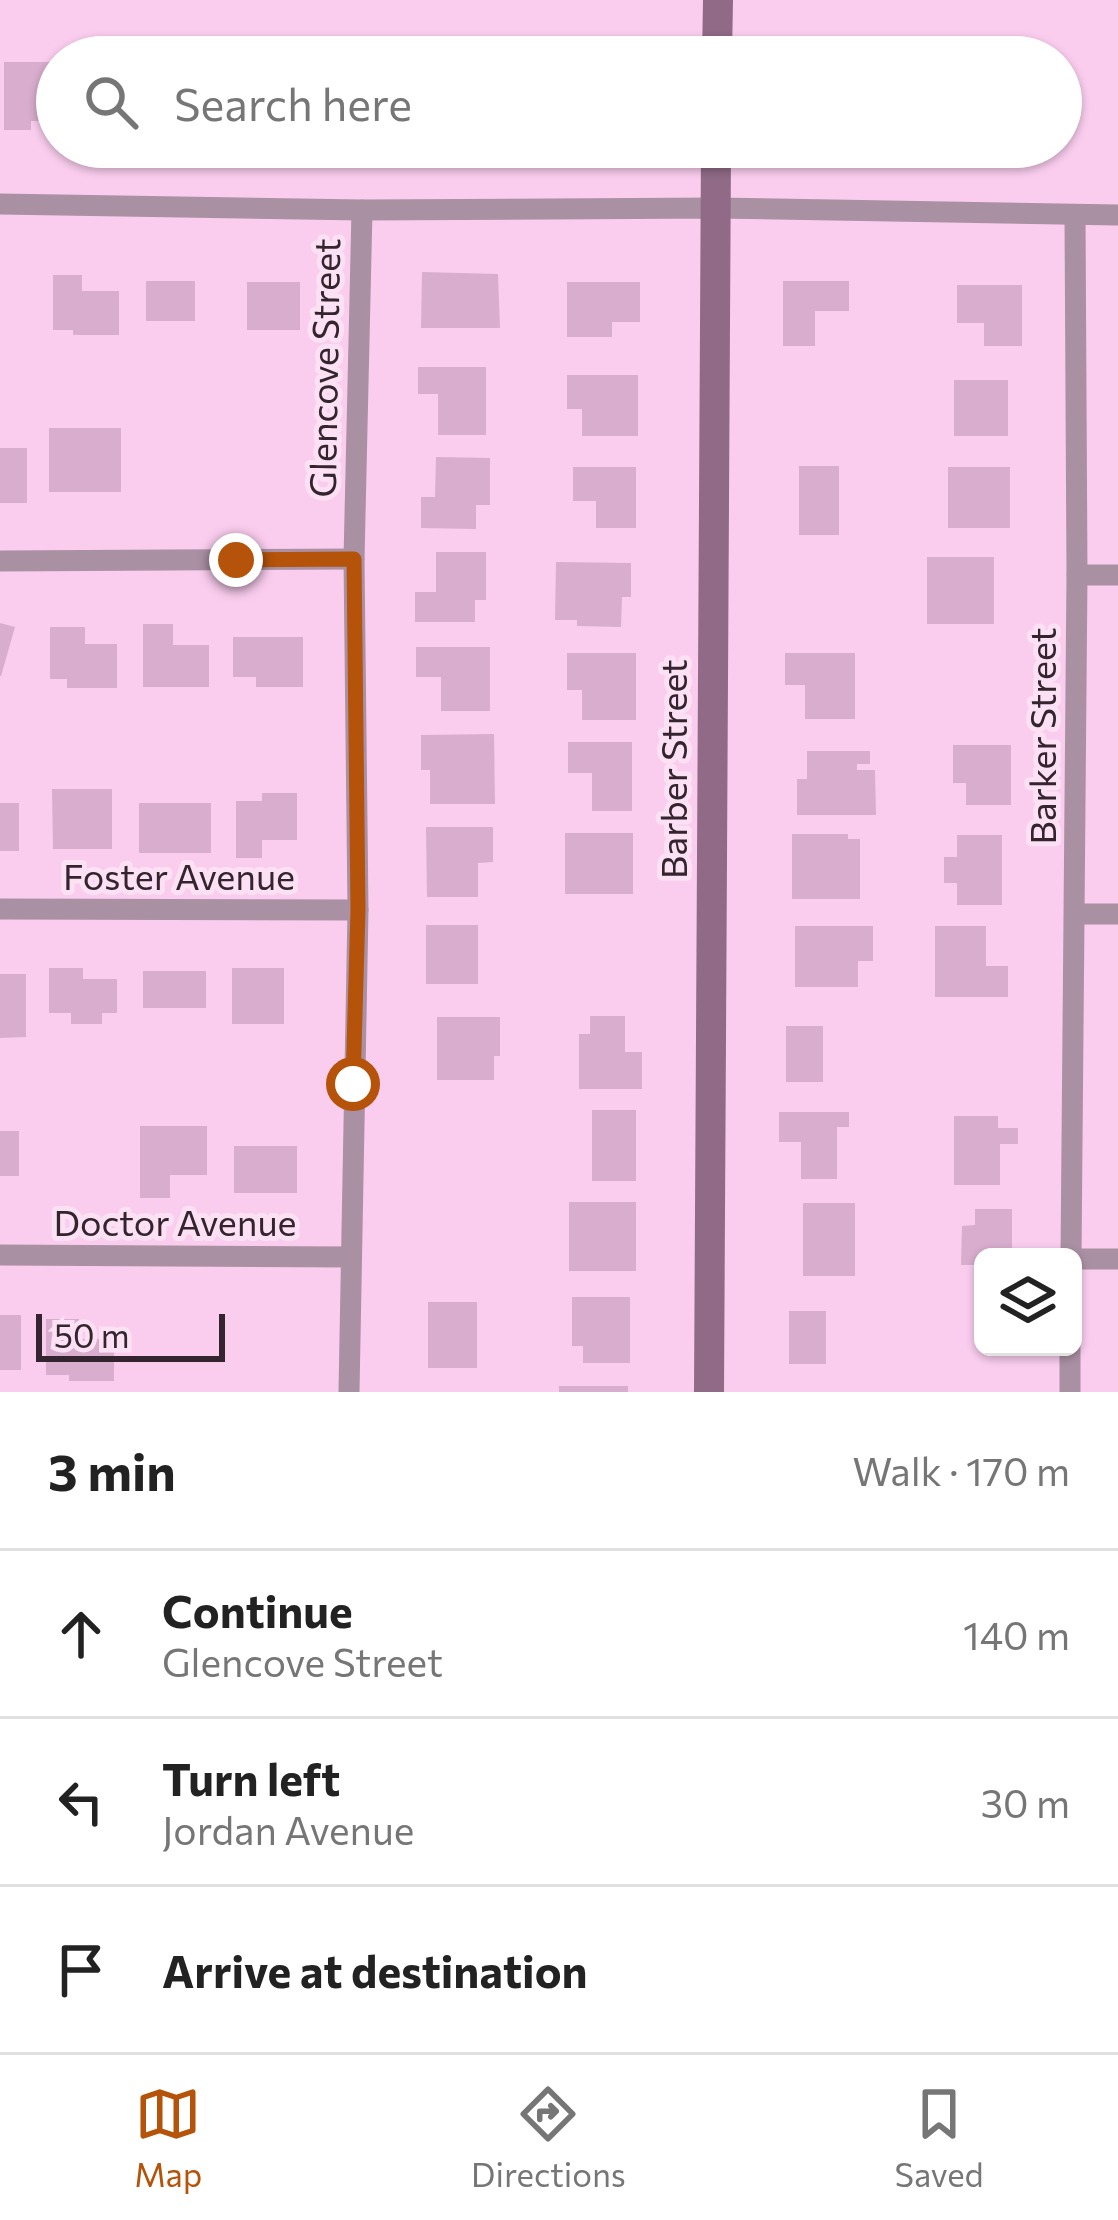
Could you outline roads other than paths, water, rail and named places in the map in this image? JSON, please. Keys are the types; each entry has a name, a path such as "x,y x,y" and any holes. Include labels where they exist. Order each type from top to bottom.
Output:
{"street":[{"path":"717,36 718,0"},
{"name":"Barber Street","path":"710,1392 716,168"},
{"path":"0,204 1118,215"},
{"name":"Glencove Street","path":"349,1392 358,910 354,559 362,210"},
{"name":"Barker Street","path":"1072,1248 1076,215"},
{"path":"0,562 354,559"},
{"path":"1077,575 1118,575"},
{"name":"Foster Avenue","path":"0,909 358,910"},
{"path":"1075,914 1118,914"},
{"name":"Doctor Avenue","path":"0,1255 349,1257"},
{"path":"1082,1258 1118,1259"},
{"path":"1070,1356 1070,1392"}]}
